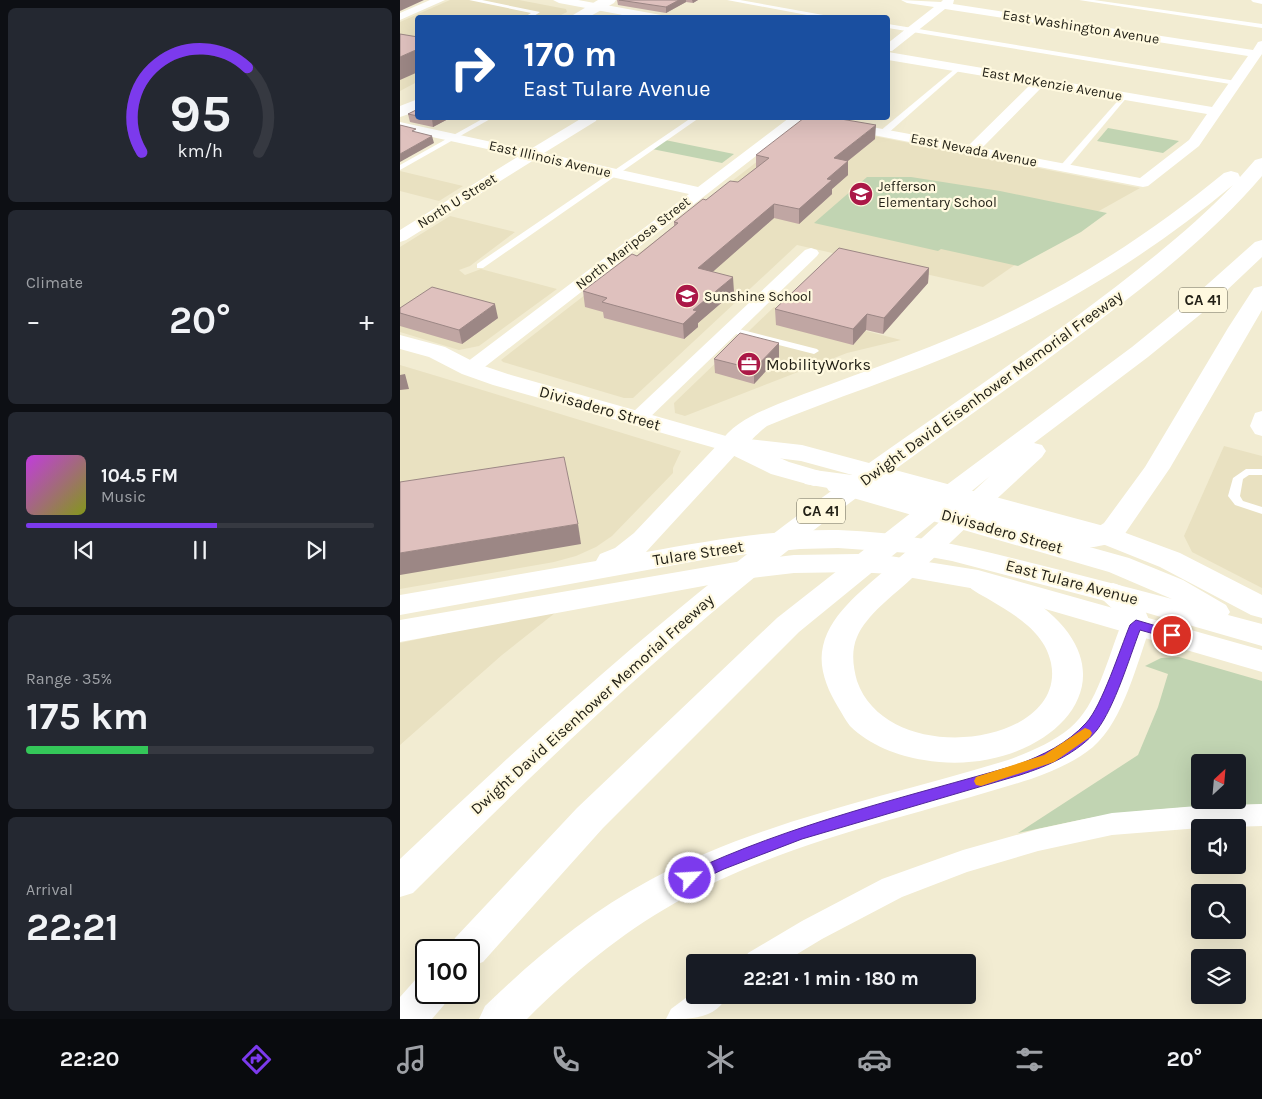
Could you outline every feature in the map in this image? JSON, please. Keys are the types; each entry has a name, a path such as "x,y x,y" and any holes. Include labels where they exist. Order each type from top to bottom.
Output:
{"main road":[{"path":"400,99 415,92"},
{"path":"400,112 415,105"},
{"path":"583,572 625,554 644,539 731,445 755,423 980,334 1029,312 1072,288 1176,220 1215,191 1262,148"},
{"name":"Dwight David Eisenhower Memorial Freeway","path":"400,882 505,780 607,687 712,596 814,516 1078,326 1168,257 1212,218 1262,164"},
{"name":"CA 41","path":"479,939 590,818 788,625 976,474 1140,352 1199,304 1262,246"},
{"path":"1106,536 1114,528 1157,468 1238,328 1262,294"},
{"name":"Divisadero Street","path":"403,348 421,364 470,369 502,380 731,445 780,468 814,478 895,489 1034,528"},
{"path":"988,577 1050,629 1063,650 1067,661 1068,685 1063,698 1043,723 1010,742 991,748 968,751 942,751 898,740 868,722 852,707 842,684 837,664 838,648 847,628 872,599 1140,352"},
{"name":"Divisadero Street","path":"731,445 802,453 1034,528 1119,565 1147,575 1258,629"},
{"path":"1034,528 1087,540 1106,536 1170,560 1258,629"},
{"name":"Tulare Street","path":"400,604 745,545 838,539 909,544 988,577"},
{"name":"Tulare Street","path":"400,631 736,571 794,564 857,563 890,565 988,577"},
{"name":"East Tulare Avenue","path":"988,577 1113,593 1258,629"},
{"name":"East Tulare Avenue","path":"988,577 1136,625 1262,661"},
{"path":"499,1019 540,979 606,927 662,891 718,865 799,834 1020,769 1061,752 1083,736 1099,715 1136,625 1130,608 1113,593"},
{"path":"406,1019 419,1004"}],"street":[{"path":"400,17 439,0"},
{"path":"559,0 591,11 624,15"},
{"name":"East Washington Avenue","path":"907,0 947,3 1259,49"},
{"path":"1257,0 1262,1"},
{"path":"890,46 947,3"},
{"path":"1216,112 1259,49"},
{"name":"East McKenzie Avenue","path":"890,56 1216,112"},
{"path":"972,150 1040,82"},
{"name":"East Nevada Avenue","path":"815,120 1143,183 1194,143 1216,112"},
{"name":"North U Street","path":"400,237 588,120"},
{"name":"North Mariposa Street","path":"470,369 794,120"},
{"name":"East Illinois Avenue","path":"400,126 700,192"},
{"path":"638,418 811,253"},
{"path":"772,954 812,930 892,888 964,862 1038,840 1112,824 1197,817 1262,815"},
{"path":"682,1019 701,1004"}],"lane":[{"path":"472,0 537,12 532,15"},
{"path":"730,0 820,15"},
{"path":"1082,0 1262,26"},
{"path":"890,26 1236,83"},
{"path":"883,133 959,68"},
{"path":"1064,168 1125,96"},
{"path":"400,168 484,120"},
{"path":"480,266 692,120"},
{"path":"731,330 814,351"},
{"path":"1262,472 1246,472 1238,478 1234,496 1239,503 1262,511"}],"shaded area":[{"path":"450,0 519,0 566,9 567,12 561,15 416,15"},
{"path":"415,15 415,83 400,91 400,22"},
{"path":"807,123 1140,188 1065,230 983,287 797,245 633,398 624,398 501,360"},
{"path":"400,171 463,186 439,201 400,191"},
{"path":"450,216 515,232 470,266 459,270 465,275 481,269 557,289 479,346 459,350 400,332 400,247"},
{"path":"774,307 901,340 847,353 685,416 675,413 674,403"},
{"path":"400,365 681,451 673,468 673,473 612,536 596,547 576,556 554,562 400,589"},
{"path":"1224,446 1262,456 1262,588 1192,552 1184,536"},
{"path":"560,609 502,655 400,745 400,643"}],"green space":[{"path":"1108,128 1179,141 1163,153 1097,141"},
{"path":"665,140 734,154 722,163 652,149"},
{"path":"867,177 911,177 1000,191 1107,213 1081,232 1018,266 941,249 938,251 814,223"},
{"path":"1179,657 1262,681 1262,804 1246,805 1246,754 1191,754 1191,807 1117,814 1018,833 1138,755 1158,707 1168,674 1145,666 1161,658"}],"building":[{"path":"619,0 679,0 666,7"},
{"path":"400,34 415,36 415,50 400,57"},
{"path":"415,110 415,115 408,114"},
{"path":"801,120 847,120 876,125 834,158 848,161 827,179 832,180 799,209 774,204 698,268 733,277 693,310 697,311 683,324 602,302 607,298 583,291 632,254 637,256 678,223 674,222 703,199 706,200 730,181 738,182 769,158 756,155"},
{"path":"400,125 416,129 412,131 432,136 400,154"},
{"path":"839,248 929,268 884,318 867,314 853,329 775,309"},
{"path":"432,287 495,304 459,330 400,313 400,308"},
{"path":"740,333 779,343 754,369 714,359"},
{"path":"564,457 578,524 400,553 400,482"}],"slow traffic":[{"path":"981,781 1049,759 1085,733"}],"place":[{"name":"Jefferson Elementary School","path":"861,194"},
{"name":"Sunshine School","path":"687,296"},
{"name":"MobilityWorks","path":"749,364"}],"route":[{"path":"690,878 718,865 799,834 1049,759 1083,736 1092,726 1104,704 1136,625 1172,635"}]}
